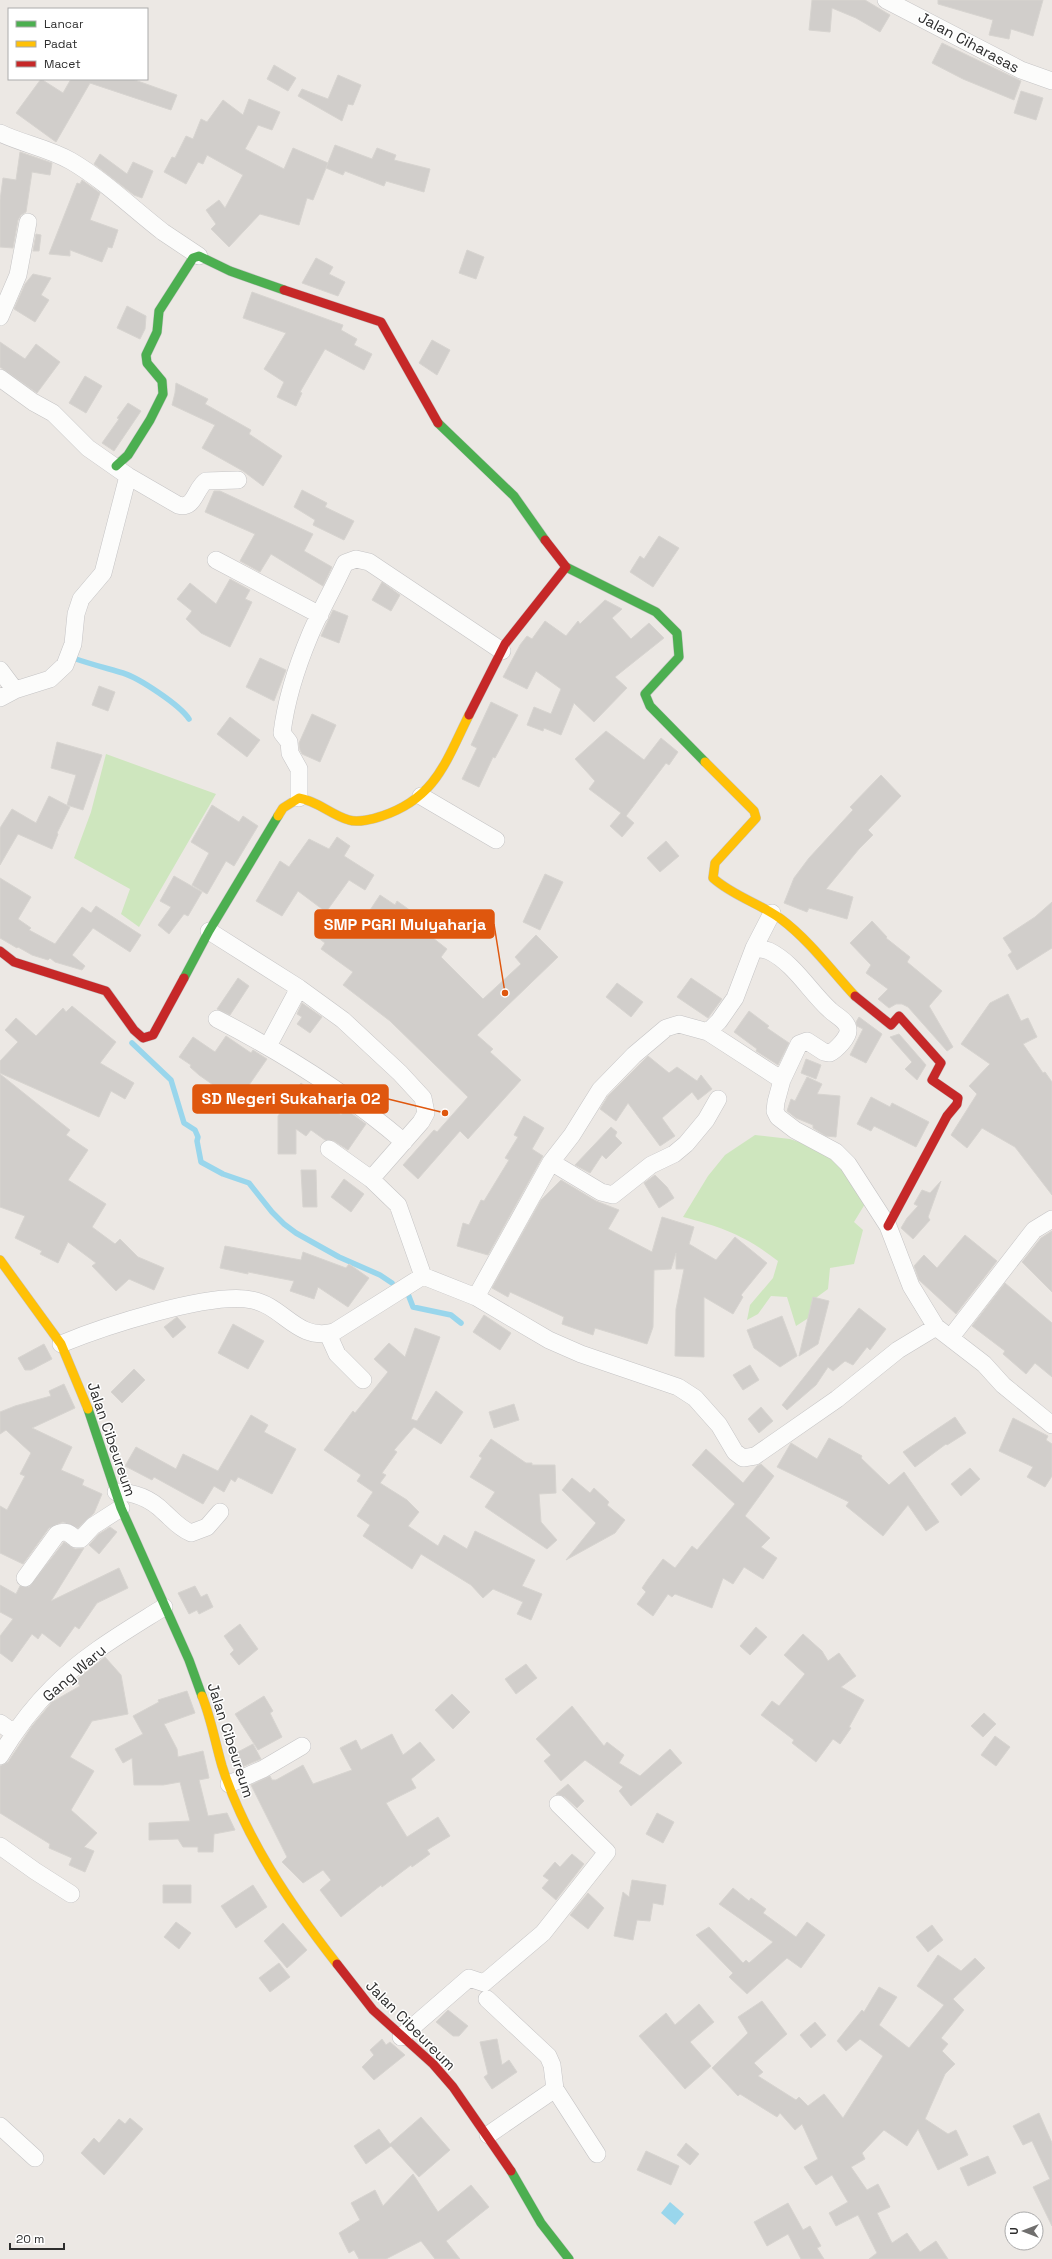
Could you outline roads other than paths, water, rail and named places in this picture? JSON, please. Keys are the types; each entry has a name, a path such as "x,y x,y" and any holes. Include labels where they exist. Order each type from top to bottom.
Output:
{"street":[{"name":"Jalan Ciharasas","path":"886,0 1021,70 1052,82"},
{"path":"0,133 70,161 93,175 163,232 199,256 230,271 332,307 381,322 438,424 514,496 533,526 566,567 656,612 677,633 679,657 645,694 650,706 754,811 756,818 751,826 715,863 713,878 720,886 739,898 772,913 787,923 815,949 860,1001 891,1025 899,1016 940,1063 932,1080 958,1098 957,1104 946,1116 888,1226"},
{"path":"0,317 18,275 28,222"},
{"path":"0,670 7,694 50,679 58,672 70,656 78,607 87,591 103,573 122,471 131,449 163,394 162,381 147,362 146,355 157,332 159,311 184,269 193,258 199,256"},
{"path":"0,378 33,402 53,413 88,448 122,471 180,506 191,503 206,481 238,480"},
{"path":"299,798 300,769 290,753 289,742 282,733 291,688 310,635 345,563 356,559 369,562 502,651"},
{"path":"216,560 320,615"},
{"path":"0,951 14,962 106,991 134,1030 143,1038 153,1035 209,931 269,827 276,821 283,808 299,798 311,800 350,821 376,818 394,812 421,796 436,780 505,644 566,567"},
{"path":"421,796 496,840"},
{"path":"708,1032 719,1021 735,998 754,948 772,913"},
{"path":"209,931 300,988 342,1020 400,1073 423,1098 426,1107 424,1118 371,1179"},
{"path":"754,948 768,951 783,961 831,1011 846,1023 848,1028 847,1036 831,1053 824,1052 807,1041 799,1044 782,1080 776,1102 778,1117 795,1130 836,1152 848,1164 888,1226 911,1286 936,1327 984,1364 1003,1385 1052,1426"},
{"path":"268,1046 300,988"},
{"path":"217,1019 268,1046 356,1104 404,1142"},
{"path":"476,1297 551,1162 572,1135 600,1090 634,1055 666,1028 679,1024 708,1032 782,1080"},
{"path":"551,1162 602,1192 613,1195 651,1165 674,1154 686,1144 706,1120 718,1099"},
{"path":"329,1149 371,1179 398,1205 423,1276 476,1297 548,1340 595,1359 678,1387 695,1398 719,1425 738,1455 748,1459 755,1456 837,1399 898,1350 936,1327"},
{"path":"951,1338 1034,1230 1052,1219"},
{"name":"Jalan Cibeureum","path":"0,1260 61,1344 85,1400 121,1508 206,1705 222,1766 229,1784 264,1859 319,1941 373,2010 401,2037 433,2064 488,2135 541,2223 569,2259"},
{"path":"61,1344 137,1318 200,1303 236,1299 260,1302 298,1328 313,1333 328,1334 334,1332 423,1276"},
{"path":"328,1334 337,1354 363,1380"},
{"path":"116,1492 129,1493 148,1500 163,1511 178,1526 191,1533 207,1527 220,1512"},
{"path":"25,1578 57,1534 63,1531 69,1532 76,1539 81,1539 93,1526 121,1508"},
{"name":"Gang Waru","path":"0,1756 14,1733 53,1687 115,1638 164,1606"},
{"path":"0,1722 14,1733"},
{"path":"229,1784 263,1769 302,1746"},
{"path":"401,2037 469,1978 484,1983 544,1933 607,1852 558,1804"},
{"path":"0,1846 71,1894"},
{"path":"487,1999 548,2056 552,2065 555,2089 597,2154"},
{"path":"488,2135 555,2089"},
{"path":"0,2126 35,2158"}],"water":[{"path":"670,2202 684,2214 675,2225 661,2213"}],"waterway":[{"path":"73,658 123,673 139,680 177,707 189,719"},
{"path":"132,1043 171,1080 184,1123 195,1130 198,1137 197,1141 201,1162 223,1174 249,1183 272,1212 296,1233 339,1257 380,1275 392,1283"},
{"path":"406,1293 408,1294 413,1307 451,1315 461,1323"}],"place":[{"name":"SMP PGRI Mulyaharja","path":"505,993"},
{"name":"SD Negeri Sukaharja 02","path":"445,1113"}]}
